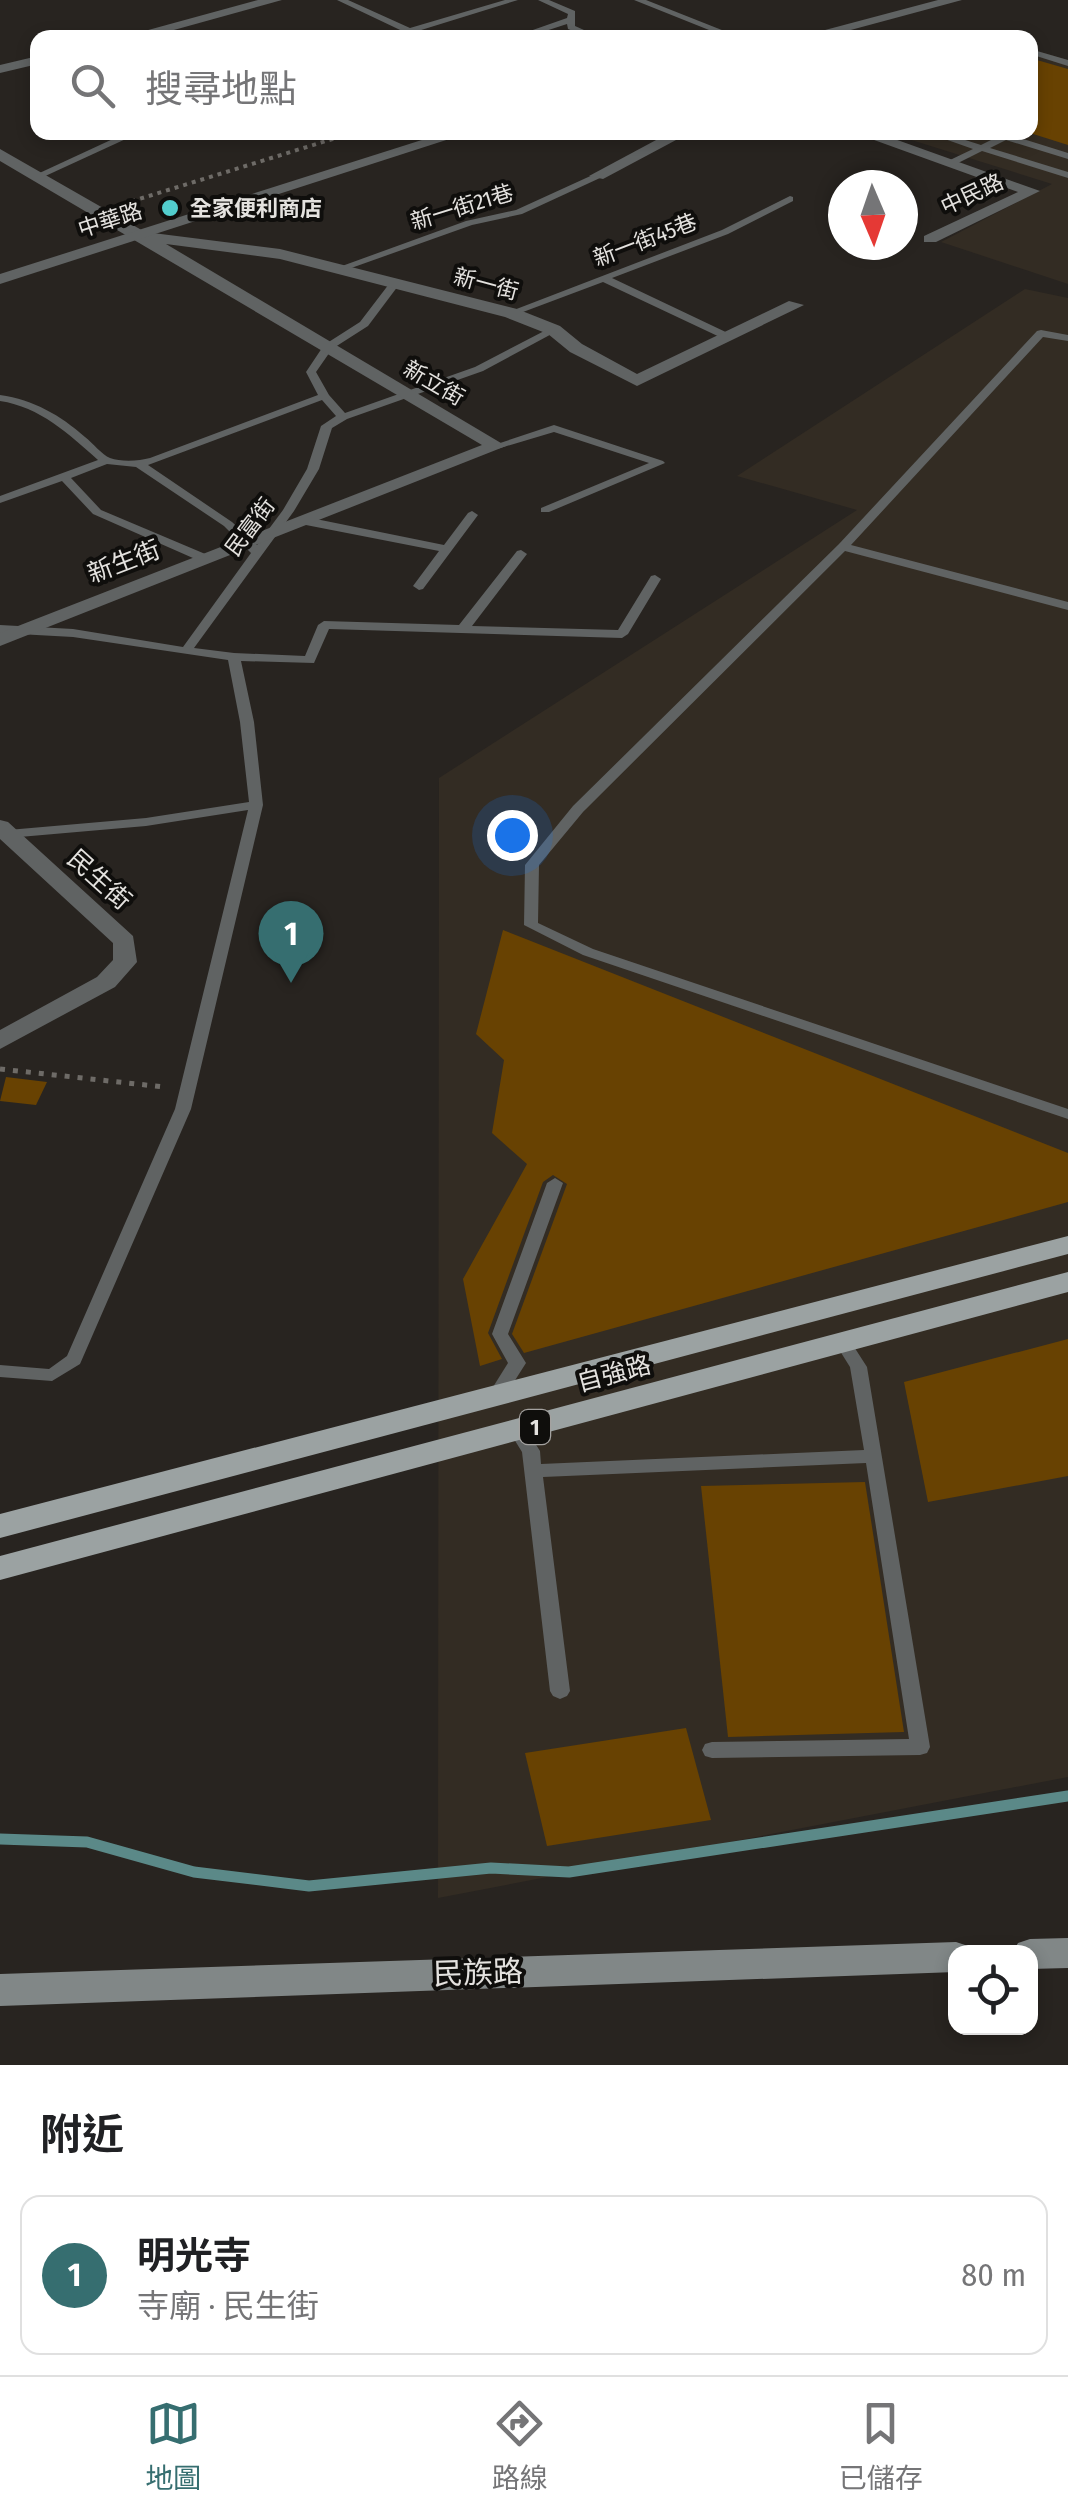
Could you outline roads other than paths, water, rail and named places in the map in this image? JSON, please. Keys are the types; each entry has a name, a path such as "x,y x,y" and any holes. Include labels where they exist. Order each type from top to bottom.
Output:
{"main road":[{"name":"自強路","path":"0,1526 1068,1245"},
{"name":"自強路","path":"0,1568 1068,1282"},
{"path":"497,1395 518,1432"},
{"path":"1038,1954 1068,1952"},
{"name":"民族路","path":"0,1990 948,1956"}],"street":[{"path":"157,30 274,0"},
{"path":"834,30 954,0"},
{"path":"0,70 30,62"},
{"name":"中華路","path":"0,279 439,140"},
{"path":"597,176 668,140"},
{"name":"中民路","path":"884,140 1032,191 930,238"},
{"name":"新立街","path":"0,154 497,446"},
{"name":"新一街","path":"136,236 242,248 512,312 554,330 576,348 637,381 796,305"},
{"path":"257,543 497,446"},
{"name":"新生街","path":"0,640 11,630 257,543"},
{"name":"民生街","path":"0,1041 106,982 125,962 125,941 4,831"}],"lane":[{"path":"342,0 410,30 514,0"},
{"path":"542,0 572,13 571,27 578,30"},
{"path":"638,0 717,30"},
{"path":"539,30 570,20"},
{"path":"1038,54 1068,62"},
{"path":"38,176 119,140"},
{"path":"955,140 1068,175"},
{"path":"953,162 998,140"},
{"path":"1014,140 1068,156"},
{"name":"新一街21巷","path":"336,270 469,223 519,212 597,176"},
{"name":"新一街45巷","path":"512,312 725,232 790,199"},
{"path":"603,278 728,337"},
{"path":"393,286 364,324 328,348 311,372 324,396 343,417 479,369 554,330"},
{"path":"1068,338 1041,333 843,547 578,809 532,865 531,925 588,952 1068,1114"},
{"path":"0,500 106,461 139,464 324,396"},
{"path":"0,398 16,399 60,420 106,461"},
{"name":"民富街","path":"186,652 257,543 314,469 327,426 343,417"},
{"path":"497,446 554,428 659,463 545,510"},
{"path":"139,464 257,543"},
{"path":"63,476 97,512 206,559"},
{"path":"419,586 472,515"},
{"path":"306,521 448,548"},
{"path":"843,547 1068,606"},
{"path":"463,629 521,554"},
{"path":"11,630 73,633 186,652 310,660 324,625 622,634 655,578"},
{"path":"0,1370 52,1375 74,1360 183,1109 256,805 247,722 234,656"},
{"path":"4,831 146,822 256,805"},
{"path":"497,1395 517,1363 500,1334 555,1182"},
{"path":"712,1750 920,1747 858,1367 843,1343"},
{"path":"518,1432 532,1451 560,1691"},
{"path":"534,1470 874,1456"}],"waterway":[{"path":"0,1839 87,1842 194,1872 309,1886 491,1868 569,1872 1068,1796"}],"place":[{"name":"全家便利商店","path":"170,208"},
{"name":"明光寺","path":"291,983"}]}
